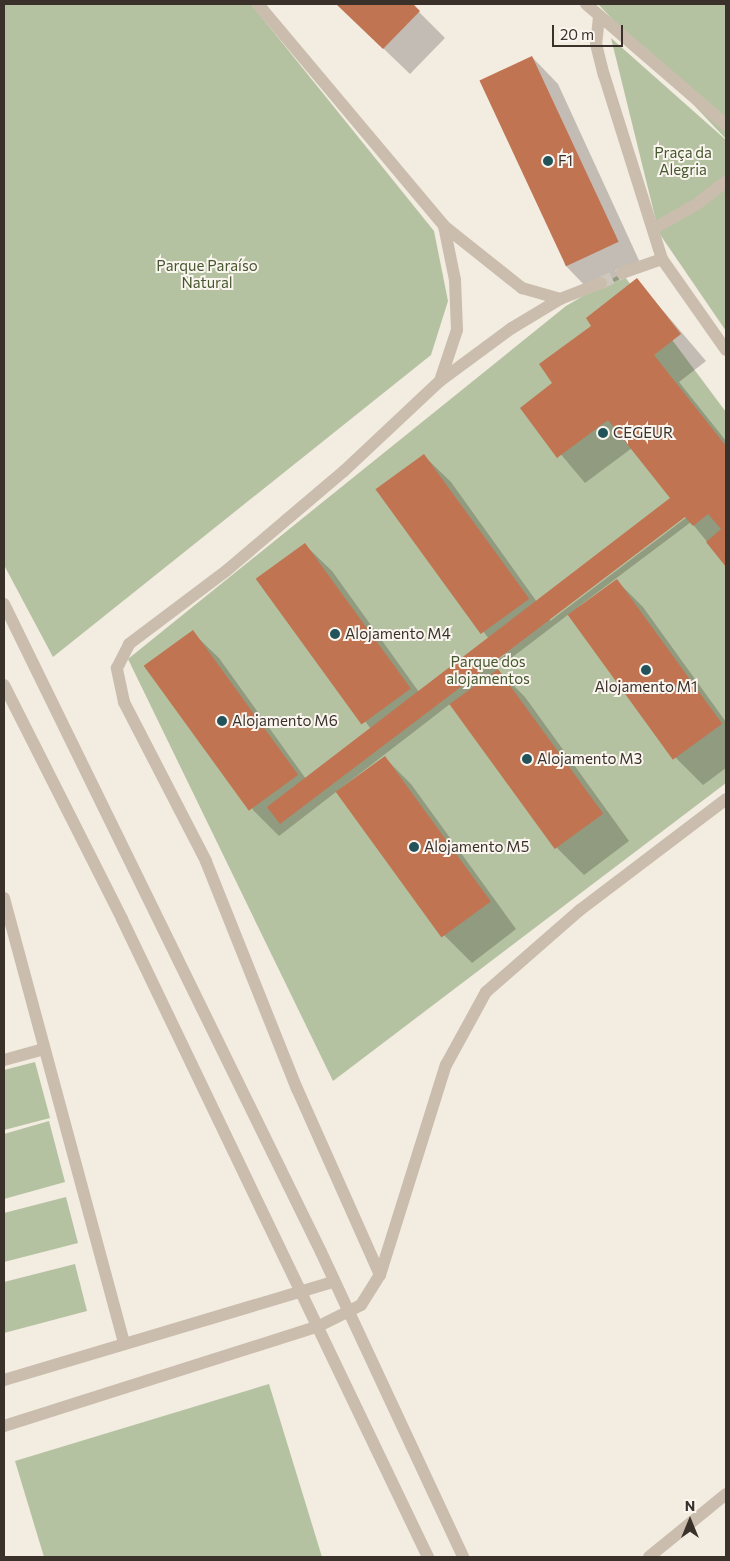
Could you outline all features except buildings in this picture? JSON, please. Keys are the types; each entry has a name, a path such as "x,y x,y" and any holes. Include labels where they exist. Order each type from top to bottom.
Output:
{"street":[{"path":"258,4 444,226 522,288 560,300"},
{"path":"586,4 726,125"},
{"path":"599,17 596,30 600,60 662,259 726,350"},
{"path":"653,230 697,204 726,181"},
{"path":"440,381 457,330 455,280 444,226"},
{"path":"622,273 662,259"},
{"path":"380,1275 297,1089 206,861 124,702 117,668 129,644 226,571 344,471 440,381 560,300 601,283"},
{"path":"4,604 333,1282 463,1557"},
{"path":"4,684 428,1557"},
{"path":"4,1426 317,1327 347,1314 367,1298 380,1275 446,1065 486,992 580,910 726,799"},
{"path":"4,898 124,1344"},
{"path":"4,1060 44,1049"},
{"path":"4,1380 333,1282"},
{"path":"649,1557 726,1494"}],"green space":[{"name":"Parque Paraíso Natural","path":"4,4 251,4 434,231 448,301 431,355 53,657 4,565"},
{"path":"598,4 726,4 726,139"},
{"name":"Praça da Alegria","path":"611,38 726,140 726,331 659,233"},
{"name":"Parque dos alojamentos","path":"622,273 726,412 726,783 333,1081 128,659 566,306"},
{"path":"35,1062 50,1118 4,1130 4,1070"},
{"path":"49,1121 65,1182 4,1199 4,1134"},
{"path":"66,1197 78,1243 4,1262 4,1213"},
{"path":"75,1264 87,1311 4,1333 4,1282"},
{"path":"269,1384 322,1557 44,1557 15,1461"}],"tunnel":[{"path":"601,283 622,273"}],"place":[{"name":"F1","path":"548,161"},
{"name":"CEGEUR","path":"603,433"},
{"name":"Alojamento M4","path":"335,634"},
{"name":"Alojamento M1","path":"646,670"},
{"name":"Alojamento M6","path":"222,721"},
{"name":"Alojamento M3","path":"527,759"},
{"name":"Alojamento M5","path":"414,847"}]}
